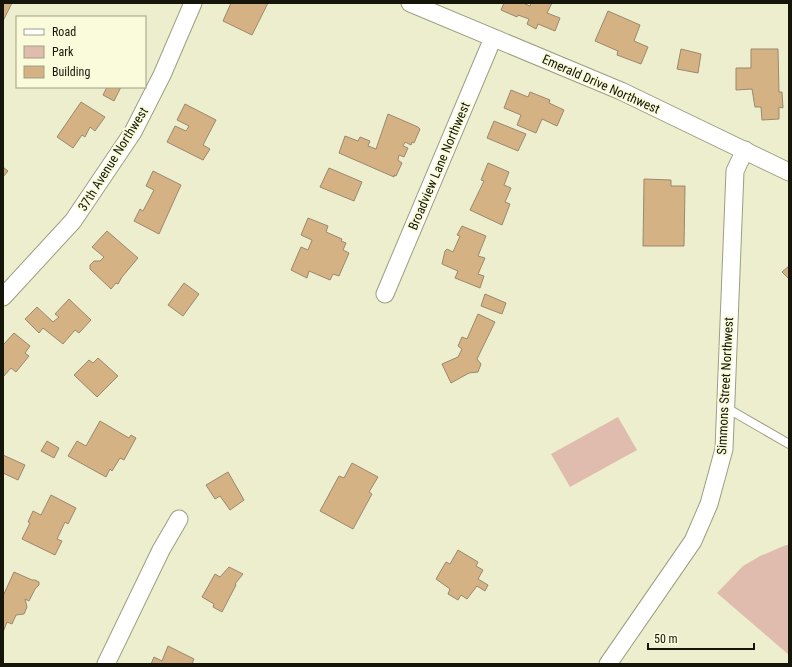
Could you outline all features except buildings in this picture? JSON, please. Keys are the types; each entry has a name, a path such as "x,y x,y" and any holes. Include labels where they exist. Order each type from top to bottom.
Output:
{"street":[{"name":"37th Avenue Northwest","path":"3,297 73,221 117,157 133,132 162,75 193,3"},
{"name":"Emerald Drive Northwest","path":"410,3 621,91 789,172"},
{"name":"Broadview Lane Northwest","path":"385,294 493,38"},
{"name":"Simmons Street Northwest","path":"608,664 693,541 709,504 717,479 724,449 735,172 744,150"},
{"path":"106,664 161,550 179,519"}],"lane":[{"path":"726,407 789,444"}],"green space":[{"path":"618,417 637,450 570,487 551,454"},
{"path":"789,545 789,655 717,593 743,566 760,556"}]}
